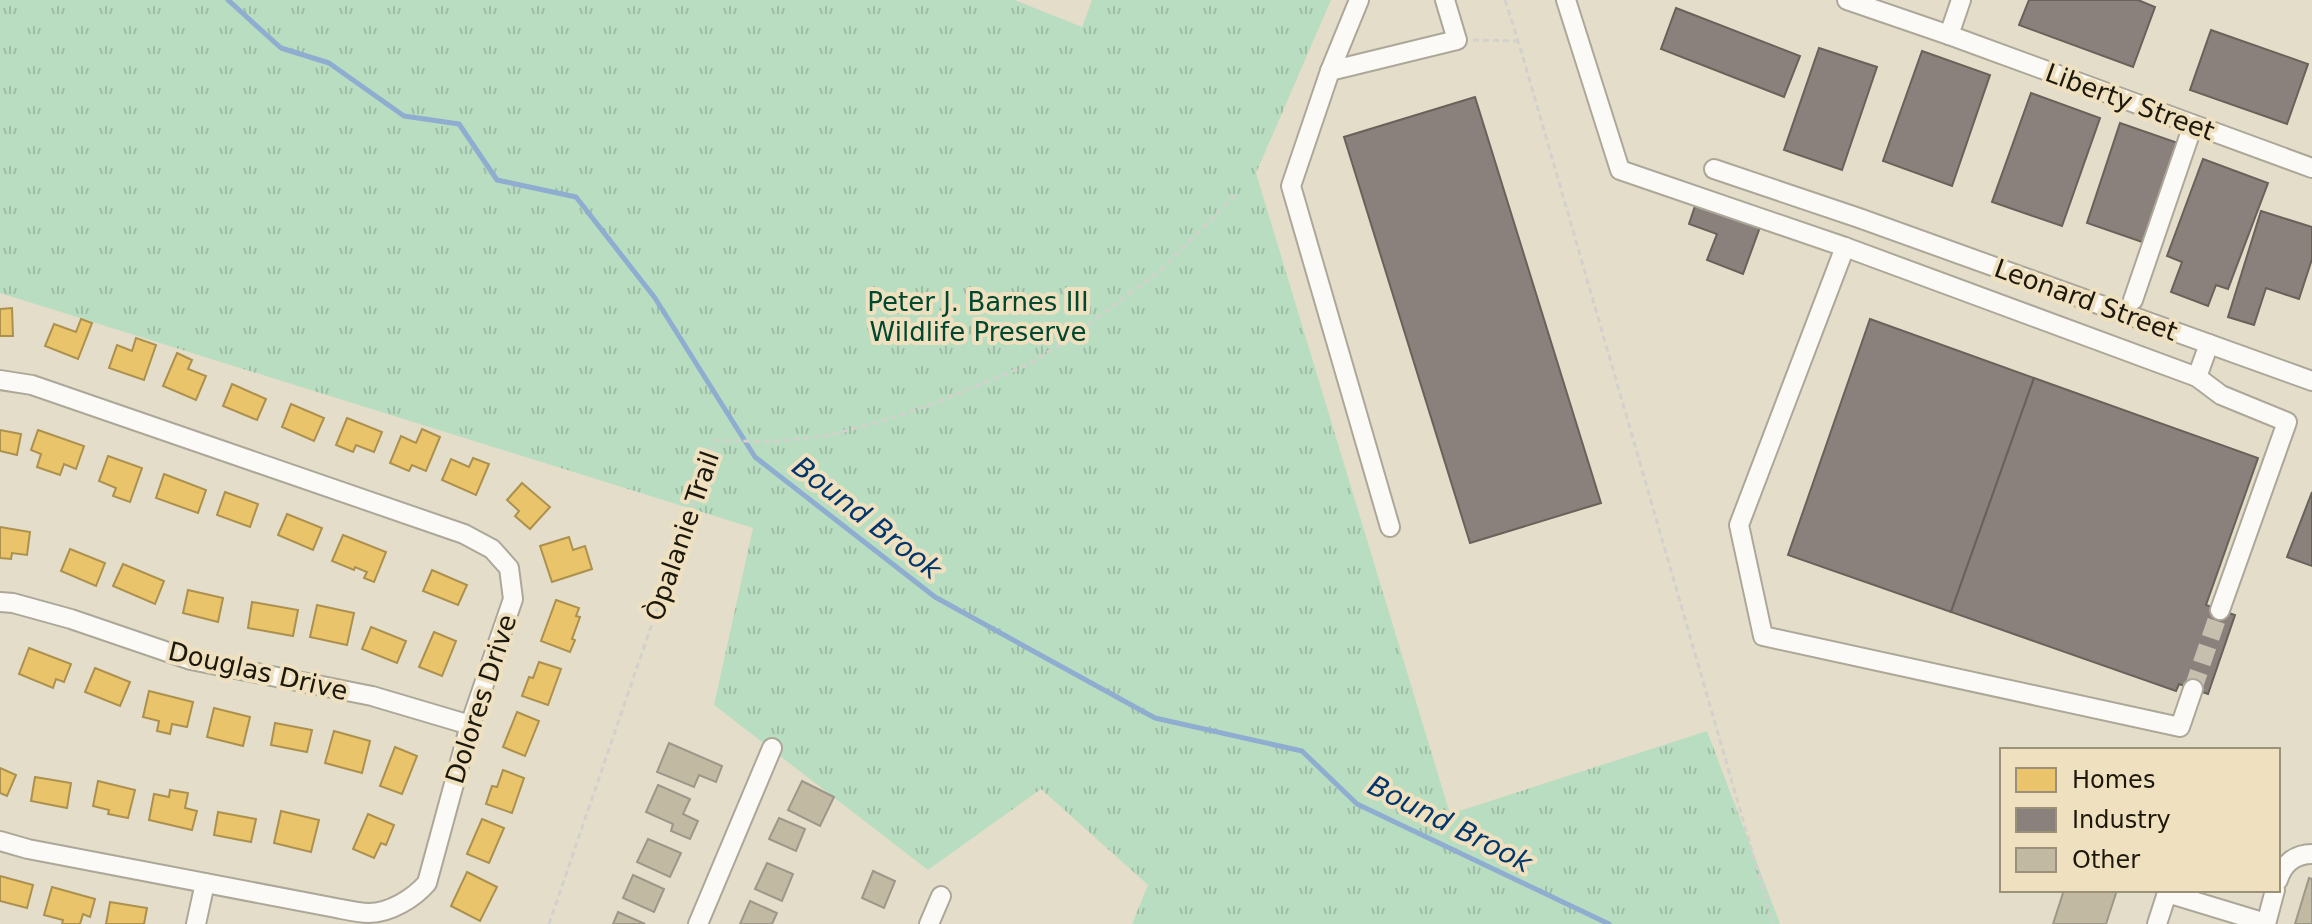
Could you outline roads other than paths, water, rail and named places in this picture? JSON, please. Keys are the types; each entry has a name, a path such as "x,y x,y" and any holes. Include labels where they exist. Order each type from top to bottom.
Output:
{"street":[{"path":"1359,0 1330,71 1291,186 1390,527"},
{"path":"1330,71 1457,40 1445,0"},
{"path":"1566,0 1620,170 1845,247 2197,377 2221,395 2287,422 2220,610"},
{"name":"Liberty Street","path":"1847,0 2312,168"},
{"path":"1949,35 1961,0"},
{"path":"2133,300 2193,125"},
{"name":"Leonard Street","path":"1714,169 2312,381"},
{"path":"1845,247 1739,525 1763,636 2180,727 2193,689"},
{"path":"2197,377 2209,344"},
{"name":"Dolores Drive","path":"0,380 32,385 464,534 492,549 509,568 513,599 470,725 427,883 418,894 397,905 371,913 28,849 0,841"},
{"name":"Douglas Drive","path":"0,602 71,619 191,660 372,696 470,725"},
{"path":"698,924 772,748"},
{"path":"2280,872 2290,859 2312,854"},
{"path":"196,924 205,883"},
{"path":"2157,924 2167,893 2266,924 2274,892"},
{"path":"929,924 941,896"}],"waterway":[{"name":"Bound Brook","path":"228,0 281,48 329,63 404,116 459,124 497,180 576,197 655,298 755,457 935,597 1155,718 1302,751 1357,804 1609,924"}],"tunnel":[{"path":"2193,689 2220,610"}],"park label":[{"name":"Peter J. Barnes III Wildlife Preserve","path":"978,317"}]}
